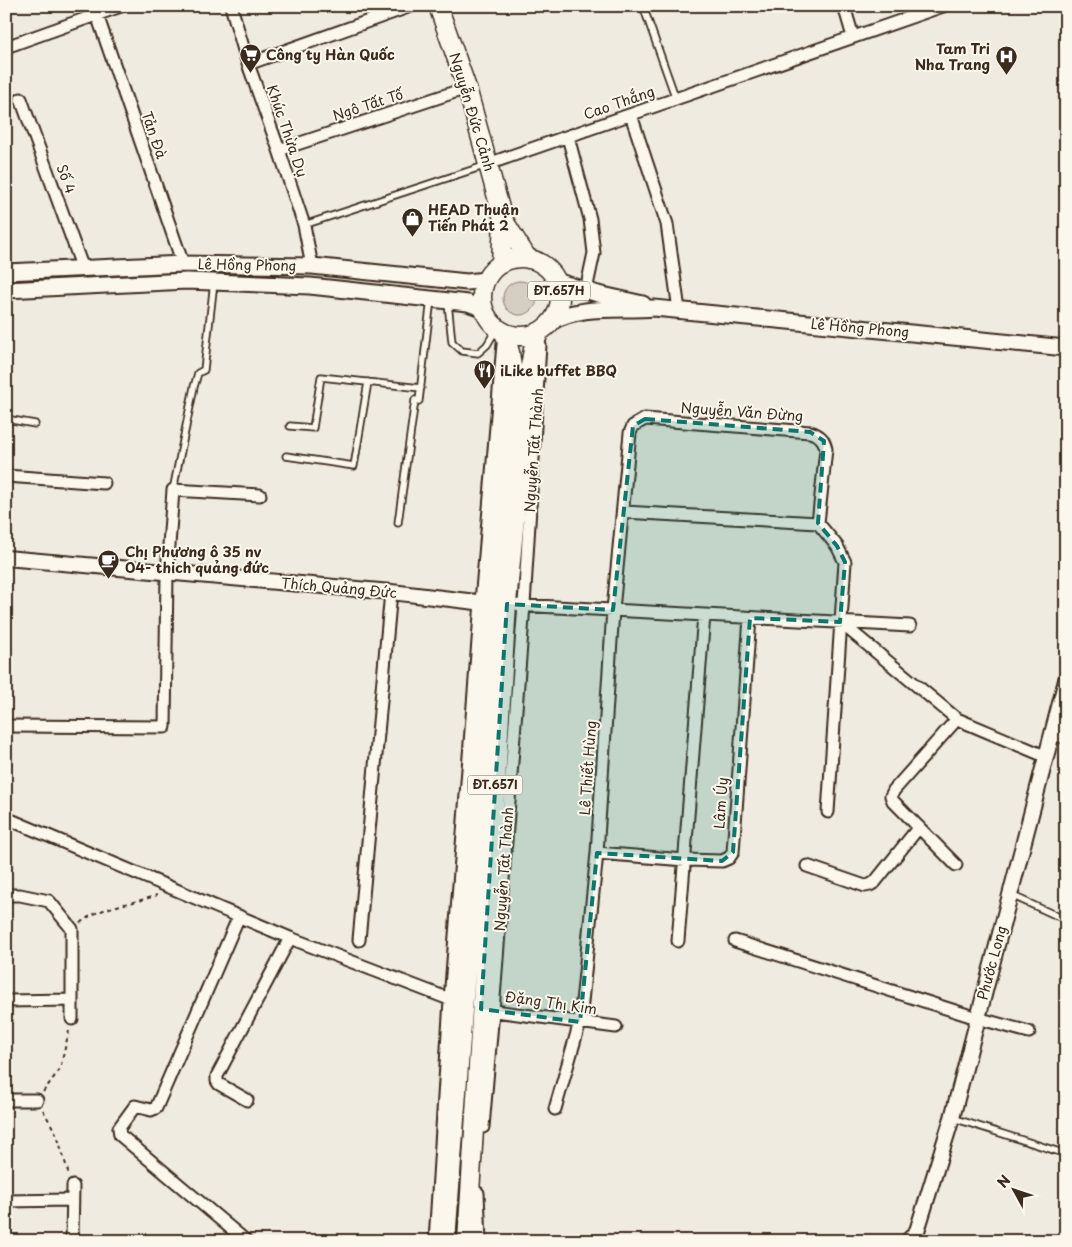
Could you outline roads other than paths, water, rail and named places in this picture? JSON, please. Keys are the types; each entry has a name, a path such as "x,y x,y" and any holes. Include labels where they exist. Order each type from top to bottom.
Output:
{"main road":[{"name":"Nguyễn Đức Cảnh","path":"438,6 467,88 503,220 501,264"},
{"name":"Nguyễn Đức Cảnh","path":"503,220 528,259"},
{"path":"500,330 488,319 484,309 482,299 486,280 492,271 501,264 510,260 528,259"},
{"name":"ĐT.657H","path":"500,330 516,336 528,335 544,327 556,314 559,292 556,281 545,267 528,259"},
{"name":"Lê Hồng Phong","path":"6,272 183,264 312,266 467,282 486,280"},
{"path":"310,286 312,266"},
{"name":"Lê Hồng Phong","path":"556,281 654,308"},
{"name":"Lê Hồng Phong","path":"6,290 135,282 214,282 310,286 468,303 484,309"},
{"name":"Lê Hồng Phong","path":"544,327 569,314 584,311 654,308 1066,348"},
{"name":"Nguyễn Tất Thành","path":"446,1241 457,1002 528,377 534,344 544,327"},
{"name":"Nguyễn Tất Thành","path":"467,1241 487,1010 501,604 513,375 510,352 500,330"}],"street":[{"path":"6,47 121,6"},
{"name":"Khúc Thừa Dụ","path":"230,6 248,64 304,225 312,266"},
{"path":"248,64 411,6"},
{"path":"844,6 853,37"},
{"name":"Cao Thắng","path":"488,164 943,6"},
{"name":"Tản Đà","path":"97,15 183,264"},
{"name":"Ngô Tất Tố","path":"279,150 467,88"},
{"name":"Số 4","path":"21,99 83,269"},
{"path":"631,115 667,224 679,310"},
{"path":"568,137 590,220 593,244 594,253 586,290"},
{"name":"Nguyễn Văn Đừng","path":"633,426 645,420 810,432 818,435 824,441 826,449 818,523"},
{"name":"Lê Thiết Hùng","path":"555,1109 580,1022 597,854 613,610 624,512 630,433 633,426"},
{"path":"6,476 104,483"},
{"path":"6,726 165,727 167,573 173,490 260,495"},
{"path":"624,512 818,523 837,546 845,562 828,812"},
{"name":"Thích Quảng Đức","path":"6,558 391,592 501,604"},
{"path":"359,940 391,592"},
{"path":"501,604 910,626"},
{"path":"678,941 704,615"},
{"name":"Lâm Úy","path":"597,854 722,861 729,858 733,852 750,618"},
{"path":"840,622 957,719 1047,757"},
{"name":"Phước Long","path":"914,1238 952,1118 1047,757 1059,736 1066,680"},
{"path":"956,865 893,801 891,796 894,790 957,719"},
{"path":"6,818 290,938 457,1002"},
{"path":"806,866 865,886 870,885 875,882 919,827"},
{"path":"6,895 20,895 49,901 72,929 72,1019"},
{"path":"239,916 156,1108 151,1110 135,1106 119,1128 119,1132 120,1135 246,1241"},
{"path":"247,1100 219,1084 217,1076 290,938"},
{"path":"735,941 977,1018 1030,1032"},
{"path":"6,1001 72,1000"},
{"name":"Nguyễn Tất Thành","path":"436,1241 457,1002"},
{"name":"Nguyễn Tất Thành","path":"480,1241 478,1196 488,1056 487,1010"},
{"name":"Đặng Thị Kim","path":"487,1010 616,1027"},
{"path":"6,1100 36,1100"},
{"path":"72,1186 72,1241"},
{"path":"6,1201 72,1200"}],"lane":[{"path":"643,6 676,99"},
{"name":"Cao Thắng","path":"304,225 488,164"},
{"path":"173,490 194,387 198,374 204,370 214,282"},
{"path":"398,523 414,400 419,401 421,388 431,299"},
{"path":"448,301 452,342 462,351 478,353 500,330"},
{"path":"290,426 313,428 321,377 421,388"},
{"path":"286,456 354,466 368,382"},
{"path":"6,419 35,424"},
{"path":"1010,895 1066,920"},
{"path":"952,1118 1066,1154"}],"place":[{"name":"Công ty Hàn Quốc","path":"250,74"},
{"name":"Tam Tri Nha Trang","path":"1006,76"},
{"name":"HEAD Thuận Tiến Phát 2","path":"412,237"},
{"name":"iLike buffet BBQ","path":"484,390"},
{"name":"Chị Phương ô 35 nv 04- thich quảng đức","path":"109,579"}]}
